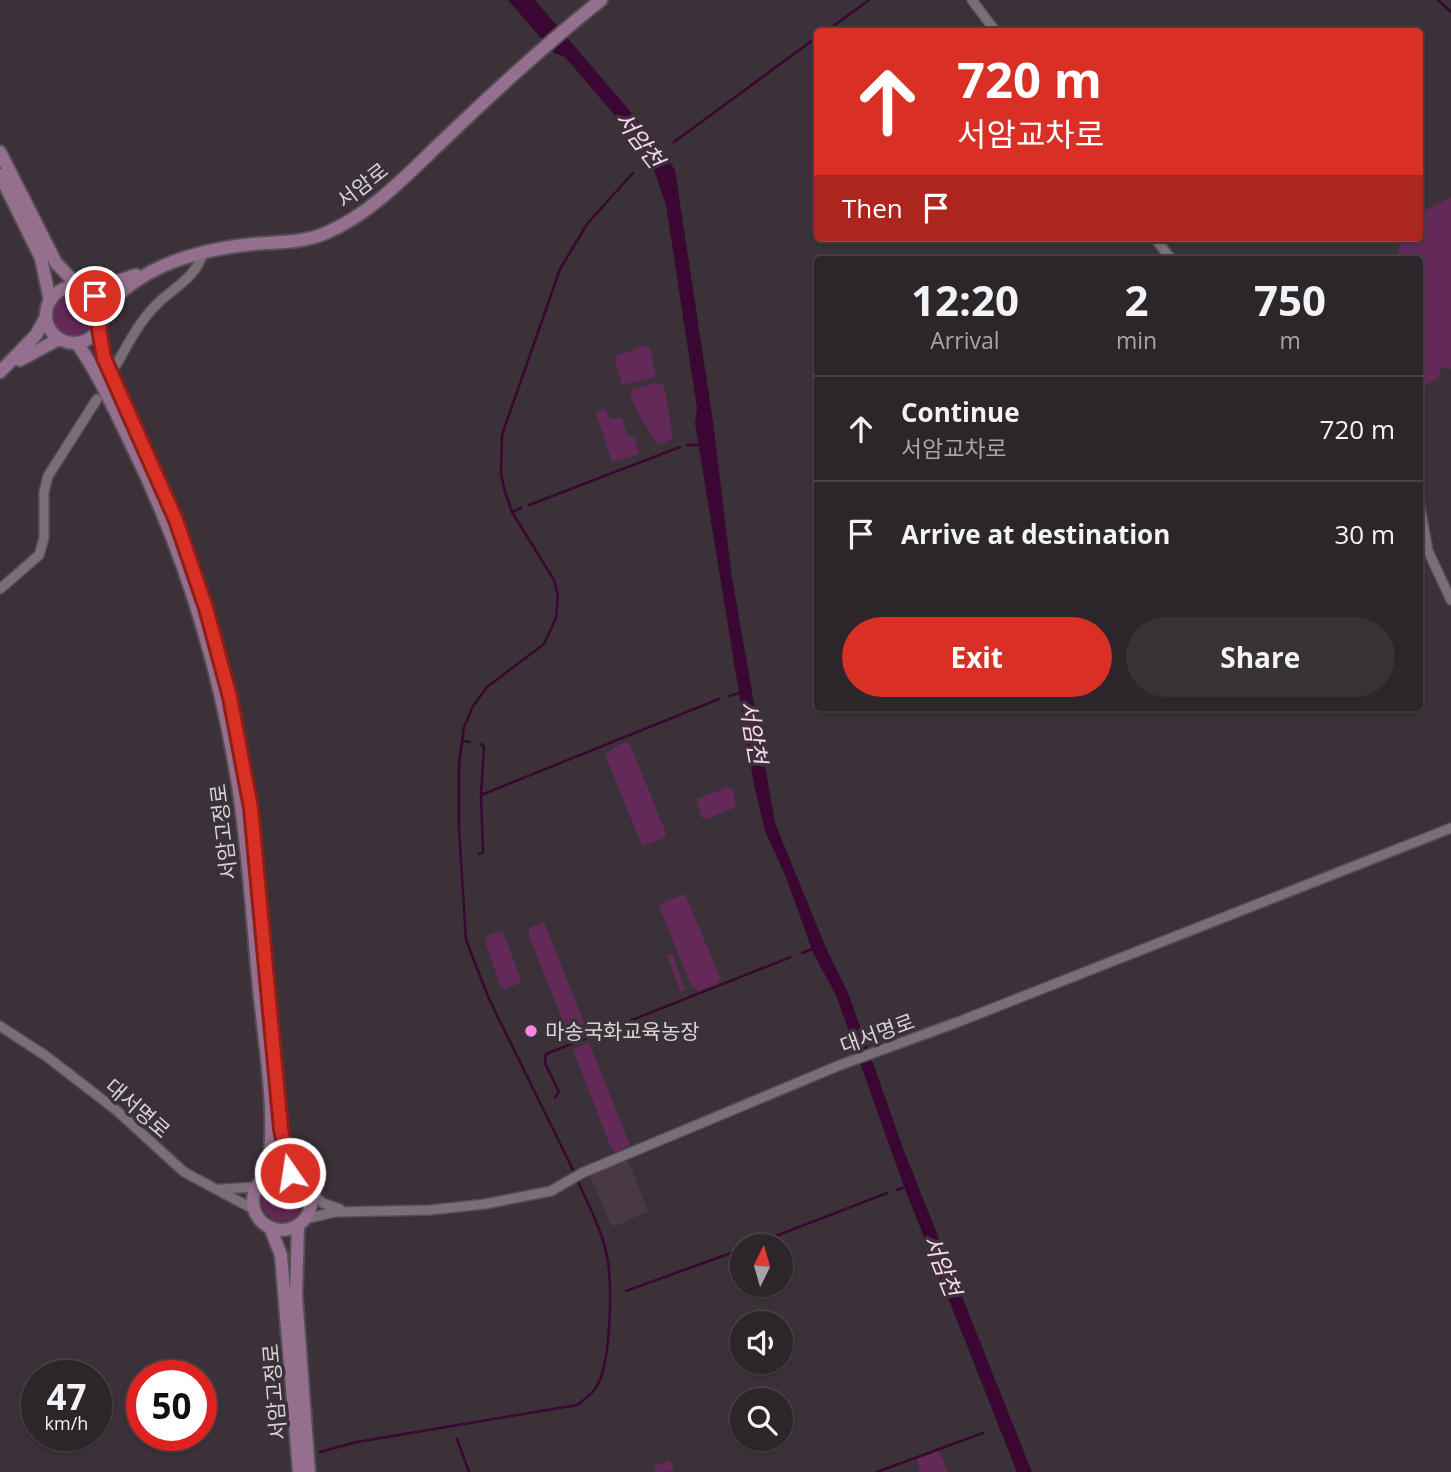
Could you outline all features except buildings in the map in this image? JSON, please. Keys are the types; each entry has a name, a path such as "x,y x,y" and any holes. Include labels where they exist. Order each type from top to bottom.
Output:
{"main road":[{"name":"서암로","path":"102,312 125,288 156,268 203,253 308,238 345,223 394,186 543,47 601,0"},
{"path":"0,152 56,263 95,296 102,312 99,329 86,341 77,343 59,339 53,333 46,317"},
{"path":"0,175 41,258 50,301 46,317 36,335 0,373"},
{"path":"50,301 62,289 84,289 156,268"},
{"name":"서암고정로","path":"99,329 107,368 186,548 216,640 230,697 251,808 281,1129 290,1173"},
{"path":"0,373 59,339"},
{"name":"서암고정로","path":"77,343 108,396 165,519 194,601 226,722 240,799 272,1146 262,1182"},
{"path":"281,1172 290,1173 306,1184 310,1192 310,1211 301,1223 279,1230 270,1227 255,1210 254,1196 262,1182 281,1172"},
{"name":"서암고정로","path":"301,1223 296,1295 309,1472"},
{"name":"서암고정로","path":"270,1227 281,1255 299,1472"}],"street":[{"path":"972,0 993,28"},
{"path":"1158,242 1169,256"},
{"path":"116,365 138,326 157,304 188,281 203,253"},
{"path":"0,589 39,555 44,538 44,492 48,476 97,398"},
{"path":"1423,523 1428,551 1451,600"},
{"name":"대서명로","path":"301,1223 318,1214 458,1208 541,1193 582,1173 845,1063 1451,828"},
{"name":"대서명로","path":"0,1026 46,1056 116,1110 184,1172 255,1210"},
{"path":"219,1189 262,1182"},
{"path":"310,1192 323,1203 352,1212"}],"shaded area":[{"path":"1451,197 1451,369 1442,367 1438,379 1423,386 1423,256 1398,256 1400,242 1423,242 1423,212"},
{"path":"74,294 89,300 95,315 89,330 74,336 59,330 53,315 59,300"},
{"path":"646,345 650,348 656,377 622,385 614,357"},
{"path":"655,383 663,385 665,390 673,438 662,444 657,443 635,407 630,393 633,389"},
{"path":"604,408 611,419 622,418 628,436 635,437 639,454 612,462 596,413"},
{"path":"625,742 630,744 666,833 664,838 642,846 605,754"},
{"path":"728,787 733,790 736,807 706,819 702,818 696,799"},
{"path":"685,894 720,977 717,984 700,991 692,987 660,909 660,904"},
{"path":"544,922 586,1027 584,1032 575,1036 565,1026 529,936 529,928"},
{"path":"499,931 503,933 521,979 520,983 505,989 501,988 485,942 488,935"},
{"path":"667,955 673,955 685,990 680,991"},
{"path":"589,1042 630,1145 616,1152 611,1148 573,1050"},
{"path":"628,1160 648,1212 612,1227 590,1176"},
{"path":"282,1181 290,1182 296,1187 301,1193 301,1209 296,1215 290,1220 282,1221 274,1220 268,1215 263,1209 262,1201 263,1193 268,1187 274,1182"},
{"path":"939,1451 948,1472 920,1472 917,1459"},
{"path":"670,1460 675,1471 655,1472 654,1466"}],"water":[{"name":"서암천","path":"508,0 535,0 653,138 675,170 713,422 732,578 775,823 826,948 849,995 904,1151 1032,1472 1017,1472 903,1184 836,995 813,953 786,877 765,831 754,785 695,423 697,408 666,205 649,155 565,57 554,53"}],"waterway":[{"path":"830,28 869,0"},
{"path":"1438,0 1451,12"},
{"path":"674,142 814,39"},
{"path":"575,1174 489,999 466,940 459,829 459,763 464,727 473,706 487,687 544,644 556,618 558,596 554,580 512,512 505,492 501,474 502,435 560,269 587,224 633,173"},
{"path":"687,445 702,445"},
{"path":"529,505 680,447"},
{"path":"512,512 521,508"},
{"name":"서암천","path":"729,696 743,692"},
{"path":"481,795 719,699"},
{"path":"462,741 470,742"},
{"path":"479,854 483,852 481,795 484,747 481,744"},
{"path":"802,953 815,948"},
{"path":"555,1097 559,1092 545,1063 546,1054 791,957"},
{"path":"320,1452 357,1442 577,1405 593,1392 599,1382 606,1354 610,1280 606,1251 577,1180"},
{"path":"897,1190 907,1186"},
{"path":"781,1234 887,1193"},
{"path":"626,1291 730,1253"},
{"path":"877,1472 983,1433"},
{"path":"457,1439 469,1472"}],"place":[{"name":"마송국화교육농장","path":"531,1031"}],"route":[{"path":"95,296 102,312 99,329 104,358 176,520 216,640 230,697 251,808 281,1129 290,1173"}]}
